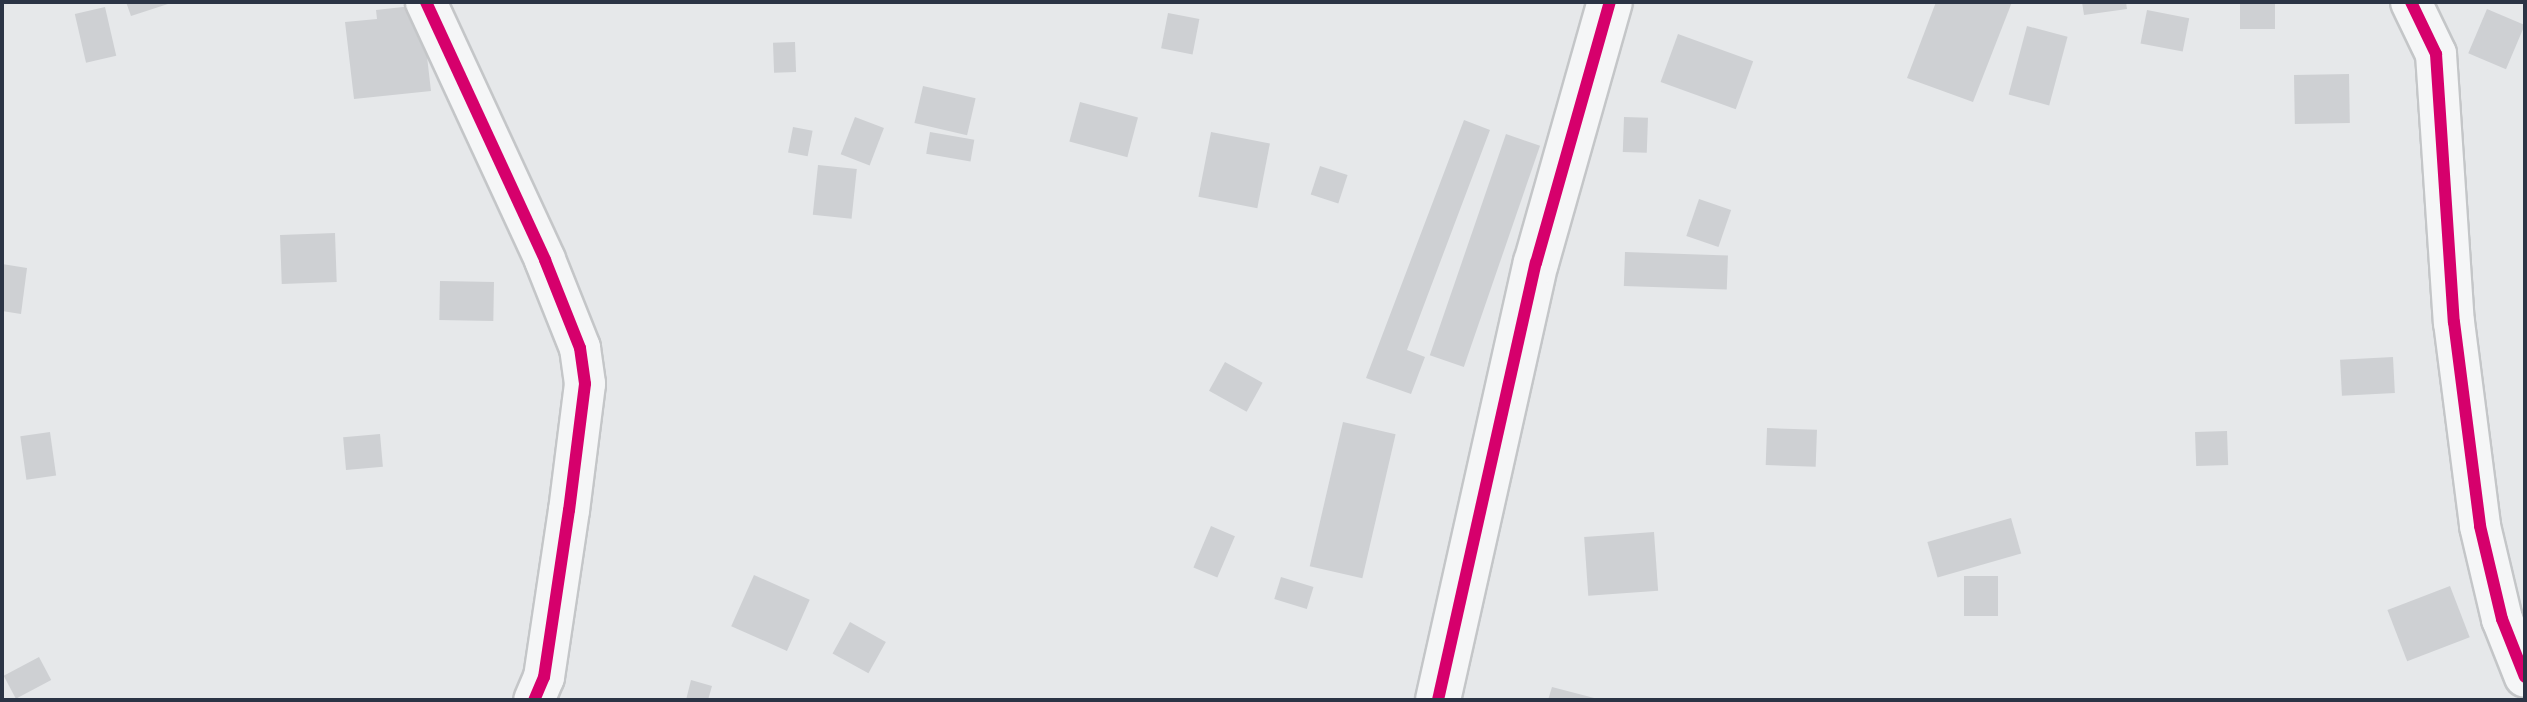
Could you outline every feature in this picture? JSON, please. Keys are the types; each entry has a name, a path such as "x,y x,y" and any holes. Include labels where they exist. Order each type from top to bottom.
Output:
{"street":[{"path":"426,2 545,260 580,348 585,384 569,510 544,677 534,700"},
{"path":"1438,700 1536,263 1610,2"},
{"path":"2411,2 2436,54 2454,322 2480,526 2502,619 2525,677"}],"building":[{"path":"126,2 171,2 171,3 131,16"},
{"path":"1936,2 2012,2 1973,102 1907,78"},
{"path":"2082,2 2126,2 2127,9 2084,15"},
{"path":"2240,2 2275,2 2275,29 2240,29"},
{"path":"421,5 431,91 354,99 345,22 377,19 376,10"},
{"path":"105,7 116,56 86,63 75,14"},
{"path":"2487,9 2525,25 2506,69 2468,53"},
{"path":"2147,10 2189,18 2183,52 2141,43"},
{"path":"1168,13 1199,19 1193,54 1161,48"},
{"path":"2027,26 2068,37 2049,105 2009,95"},
{"path":"1678,34 1753,61 1736,109 1661,82"},
{"path":"795,42 796,72 774,73 773,43"},
{"path":"2349,74 2350,123 2295,124 2294,75"},
{"path":"923,86 976,98 967,135 914,123"},
{"path":"1080,102 1138,118 1127,157 1069,142"},
{"path":"855,117 884,128 870,165 841,154"},
{"path":"1624,117 1648,118 1647,153 1623,152"},
{"path":"1464,120 1490,130 1407,350 1425,357 1411,394 1366,378"},
{"path":"793,127 813,131 808,156 788,153"},
{"path":"930,132 974,140 970,161 926,154"},
{"path":"1211,132 1270,143 1257,208 1198,197"},
{"path":"1506,134 1540,146 1464,367 1430,355"},
{"path":"818,165 857,169 852,219 813,215"},
{"path":"1320,166 1348,175 1338,203 1311,195"},
{"path":"1699,199 1731,210 1718,247 1686,236"},
{"path":"335,233 337,282 282,284 280,235"},
{"path":"1625,252 1728,256 1727,290 1624,286"},
{"path":"2,264 27,268 21,314 2,311"},
{"path":"440,281 494,282 493,321 439,320"},
{"path":"2393,357 2395,393 2342,396 2340,360"},
{"path":"1225,362 1263,383 1247,412 1209,391"},
{"path":"1343,422 1396,434 1362,578 1310,566"},
{"path":"1767,428 1817,430 1816,467 1766,465"},
{"path":"2227,431 2228,465 2196,466 2195,432"},
{"path":"50,432 56,476 26,480 20,436"},
{"path":"380,434 383,467 346,470 343,437"},
{"path":"2011,518 2021,554 1938,578 1927,542"},
{"path":"1211,526 1235,536 1217,578 1193,567"},
{"path":"1654,532 1658,591 1588,596 1584,537"},
{"path":"754,575 810,600 787,651 731,626"},
{"path":"1964,576 1998,576 1998,616 1964,616"},
{"path":"1281,577 1314,587 1307,609 1274,599"},
{"path":"2450,586 2470,637 2407,661 2387,610"},
{"path":"850,622 886,642 868,673 833,653"},
{"path":"39,657 51,680 16,699 4,676"},
{"path":"691,680 712,686 708,700 686,700"},
{"path":"1552,687 1598,699 1548,700"}],"cycle path":[{"path":"426,2 545,260 580,348 585,384 569,510 544,677 534,700"},
{"path":"1438,700 1536,263 1610,2"},
{"path":"2411,2 2436,54 2454,322 2480,526 2502,619 2525,677"}]}
